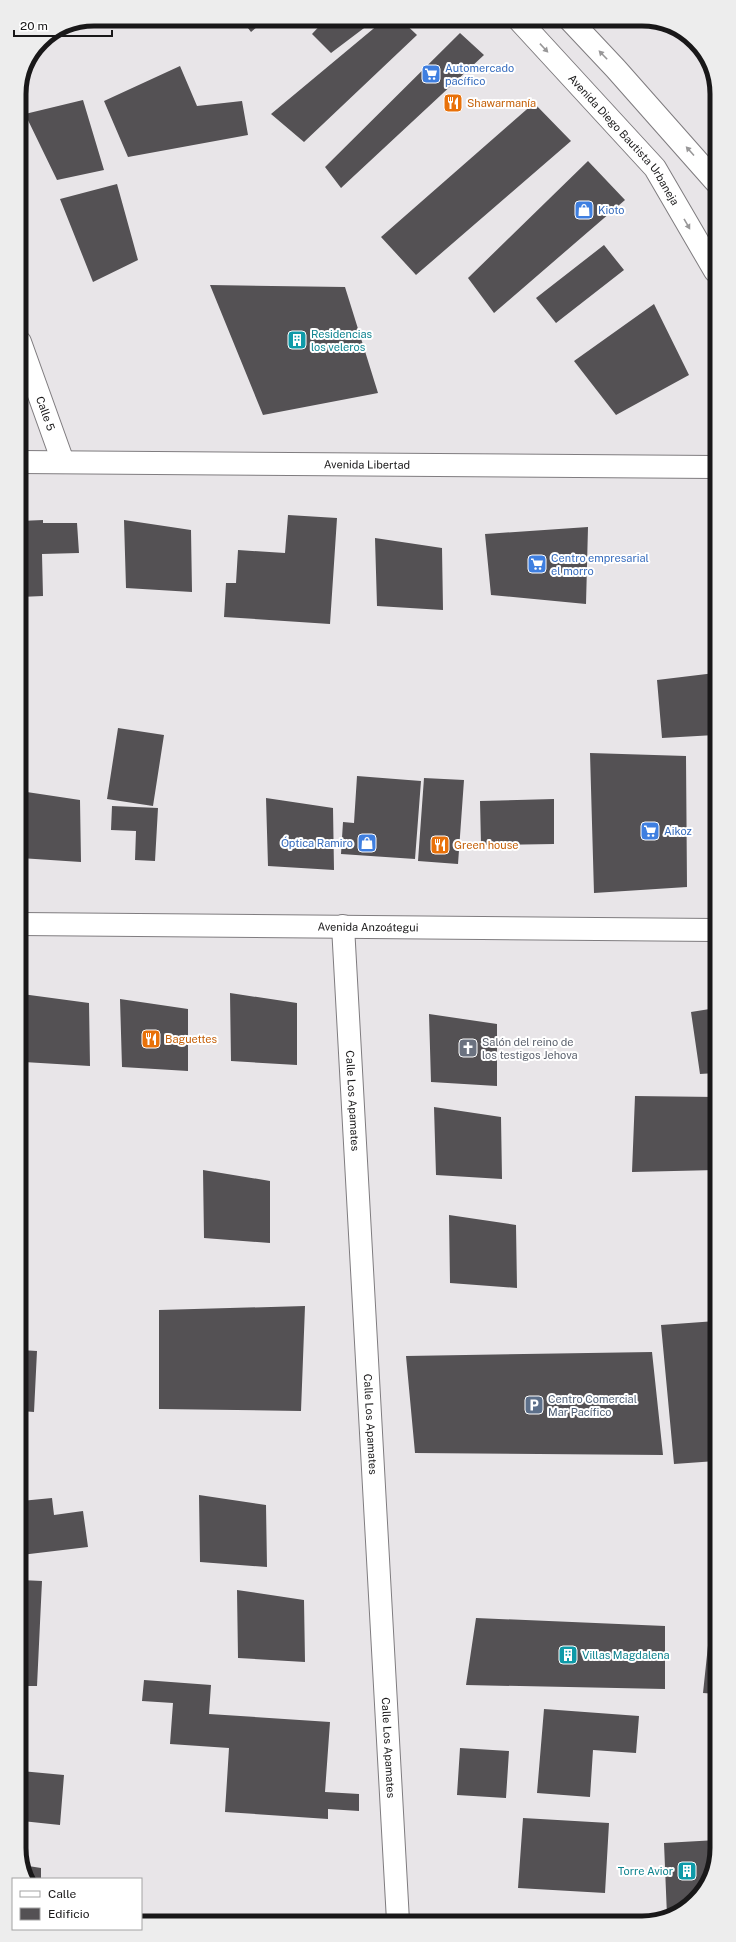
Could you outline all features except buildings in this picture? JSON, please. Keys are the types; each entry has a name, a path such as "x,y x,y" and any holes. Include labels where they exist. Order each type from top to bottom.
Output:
{"street":[{"name":"Avenida Diego Bautista Urbaneja","path":"524,26 655,168 710,262"},
{"path":"575,26 622,75 710,176"},
{"name":"Calle 5","path":"26,359 63,462"},
{"name":"Avenida Libertad","path":"26,462 710,467"},
{"name":"Avenida Anzoátegui","path":"26,924 710,930"},
{"name":"Calle Los Apamates","path":"343,926 398,1916"}],"place":[{"name":"Automercado pacífico","path":"431,74"},
{"name":"Shawarmanía","path":"453,103"},
{"name":"Kioto","path":"584,210"},
{"name":"Residencias los veleros","path":"297,340"},
{"name":"Centro empresarial el morro","path":"537,564"},
{"name":"Aikoz","path":"650,831"},
{"name":"Óptica Ramiro","path":"367,843"},
{"name":"Green house","path":"440,845"},
{"name":"Baguettes","path":"151,1039"},
{"name":"Salón del reino de los testigos Jehova","path":"468,1048"},
{"name":"Centro Comercial Mar Pacífico","path":"534,1405"},
{"name":"Villas Magdalena","path":"568,1655"},
{"name":"Torre Avior","path":"687,1871"}]}
